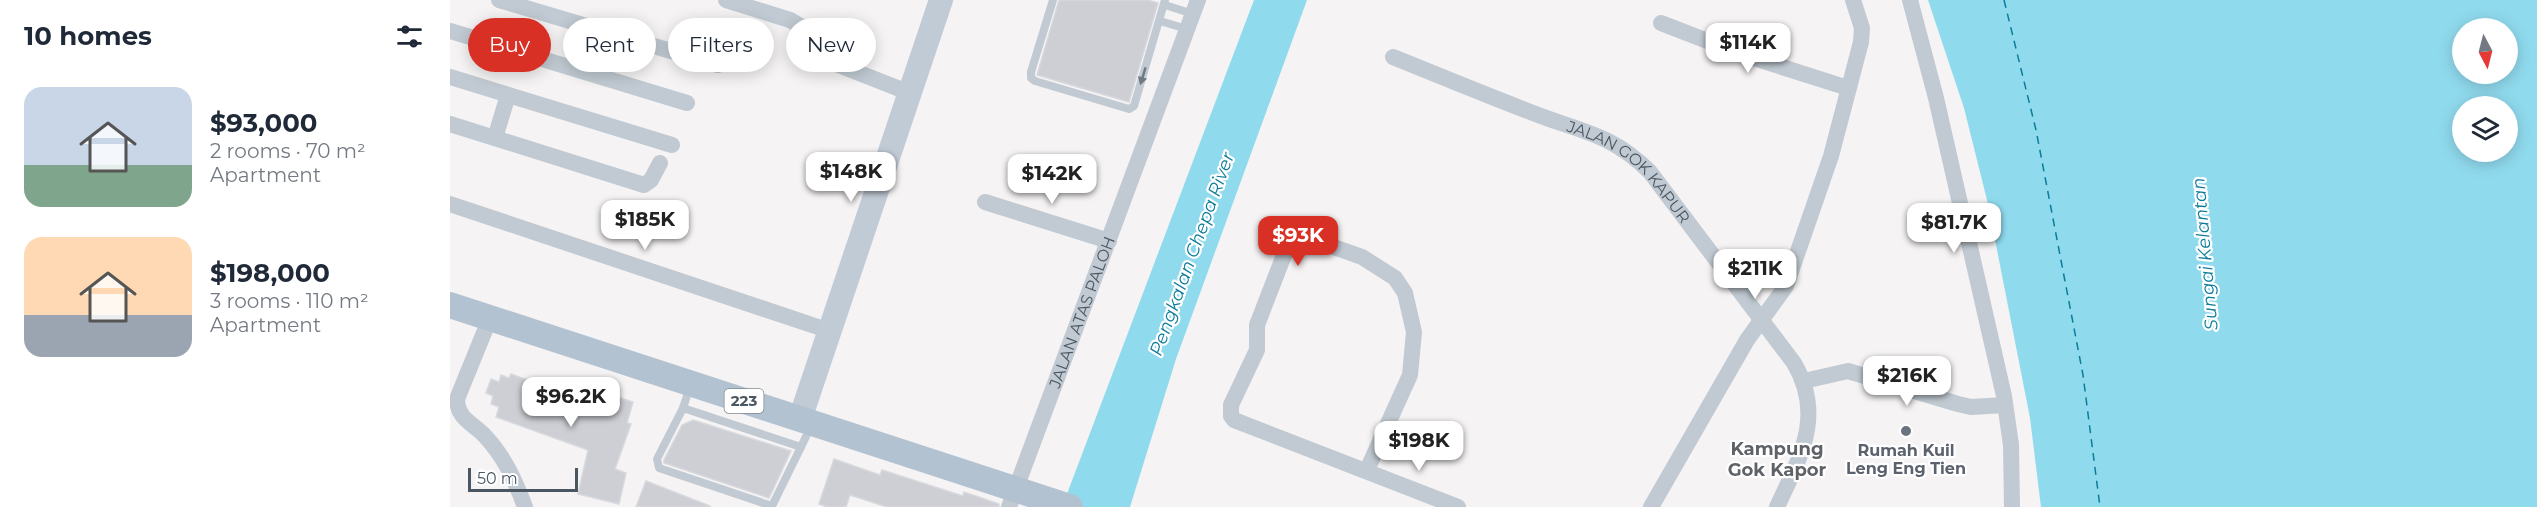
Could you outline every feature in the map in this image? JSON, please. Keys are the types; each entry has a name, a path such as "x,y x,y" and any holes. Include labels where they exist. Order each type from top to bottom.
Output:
{"main road":[{"path":"807,421 830,331 941,0"},
{"name":"223","path":"450,304 807,421 1022,498 1070,507"}],"street":[{"path":"499,0 668,50"},
{"path":"726,0 790,20 808,34 821,58 910,93"},
{"path":"1651,507 1747,339 1786,286 1831,156 1862,38 1862,28 1853,0"},
{"path":"1910,0 1936,98 2005,405 2011,445 2012,507"},
{"name":"JALAN ATAS PALOH","path":"1022,498 1109,241 1193,14"},
{"path":"1661,23 1741,54 1848,88"},
{"path":"450,31 687,103"},
{"name":"JALAN GOK KAPUR","path":"1393,57 1536,115 1604,137 1632,154 1650,172 1794,363 1804,381 1810,423 1801,453 1778,507"},
{"path":"450,77 672,145"},
{"path":"495,138 508,95"},
{"path":"450,124 644,185 651,180 660,163"},
{"path":"985,202 1109,241"},
{"path":"450,204 830,331"},
{"path":"1367,470 1410,375 1414,332 1405,293 1395,278 1362,257 1317,241 1298,240 1286,250 1257,325 1257,350 1232,405 1231,416 1238,423 1367,470 1458,507"},
{"path":"490,318 457,404 462,416 483,433 503,458 525,507"},
{"path":"1804,381 1848,371 1971,407 2005,405"}],"lane":[{"path":"1053,0 1031,78 1127,109 1134,106 1165,2 1193,14"},
{"path":"1160,21 1193,14"},
{"path":"691,384 683,408 657,459 659,468 772,506 801,447 807,421"},
{"path":"683,408 801,447"}],"water":[{"name":"Pengkalan Chepa River","path":"1254,0 1307,0 1176,359 1130,507 1062,507"},
{"name":"Sungai Kelantan","path":"1928,0 2537,0 2537,507 2041,507 2030,418 1988,204 1964,108"}],"building":[{"path":"1059,0 1148,0 1158,3 1129,102 1037,75"},
{"path":"511,374 603,408 608,394 633,402 627,423 631,424 615,469 626,473 619,504 578,494 588,450 496,417 499,407 491,404 493,396 486,393 491,379 499,382 501,375 509,378"},
{"path":"693,420 791,451 769,498 664,463 682,425"},
{"path":"834,459 880,475 882,470 963,496 964,492 999,504 999,507 887,507 850,495 846,507 827,507 819,504"},
{"path":"646,481 710,506 710,507 636,507"}],"ferry route":[{"path":"2004,0 2036,130 2083,375 2100,507"}],"place":[{"name":"Rumah Kuil Leng Eng Tien","path":"1906,431"}],"district":[{"name":"Kampung Gok Kapor","path":"1777,459"}]}
